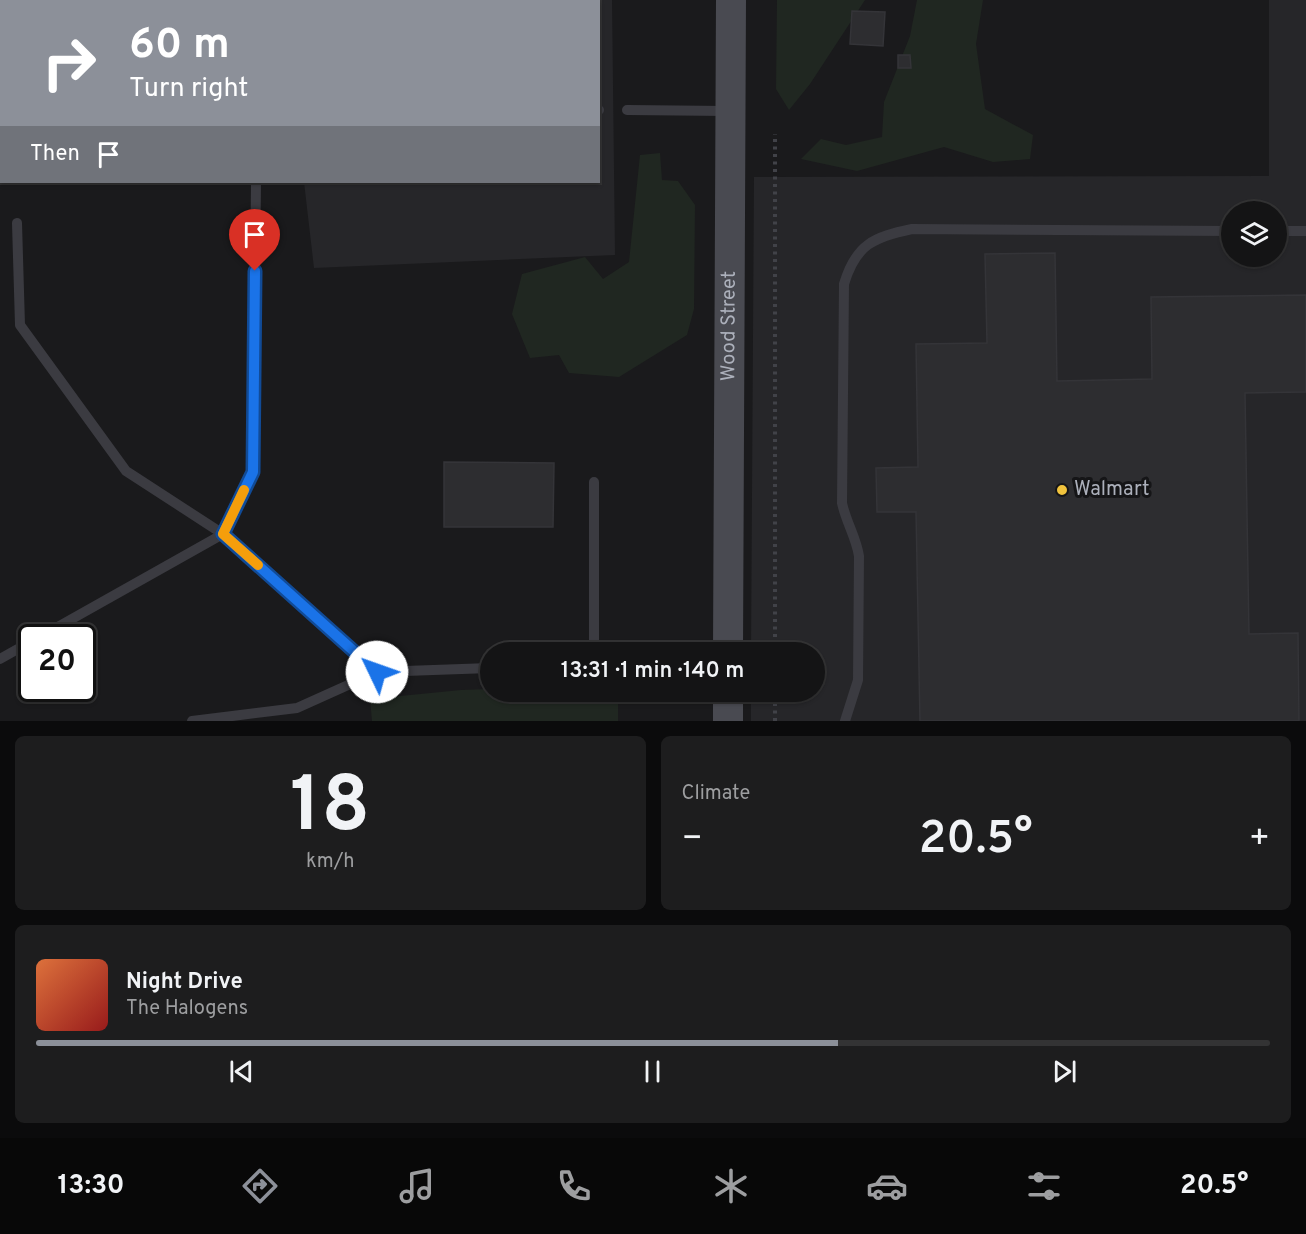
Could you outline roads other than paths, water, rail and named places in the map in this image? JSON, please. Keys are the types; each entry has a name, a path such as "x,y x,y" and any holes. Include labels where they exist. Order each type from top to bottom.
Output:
{"street":[{"name":"Wood Street","path":"728,642 731,0"},
{"path":"728,702 728,721"}],"lane":[{"path":"627,110 731,111"},
{"path":"63,624 223,534 253,472 256,183"},
{"path":"17,223 20,325 126,471 223,534 377,672"},
{"path":"845,721 858,680 857,541 842,503 844,284 850,264 865,246 886,235 912,229 1221,231"},
{"path":"1287,231 1306,231"},
{"path":"594,482 594,642"},
{"path":"0,659 18,649"},
{"path":"192,721 297,708 377,672 480,668"}],"place":[{"name":"Walmart","path":"1062,490"}]}
